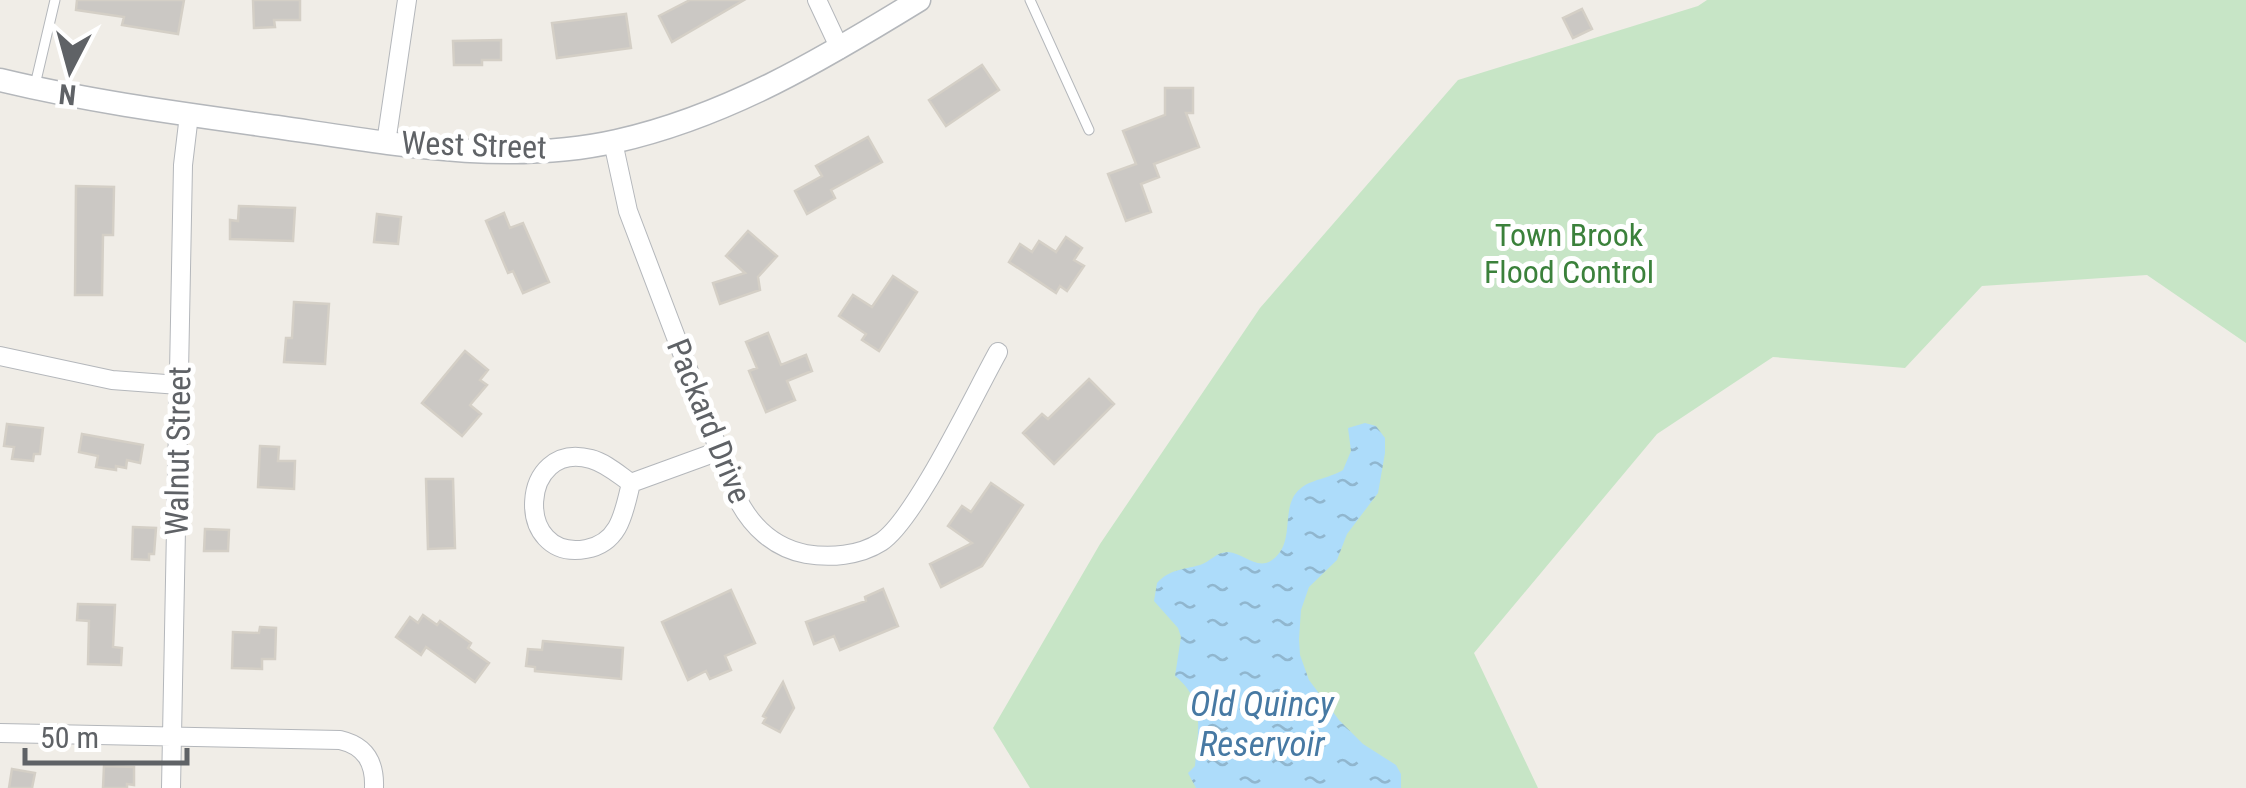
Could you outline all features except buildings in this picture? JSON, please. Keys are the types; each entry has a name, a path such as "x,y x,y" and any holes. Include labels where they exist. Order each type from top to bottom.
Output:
{"street":[{"path":"386,142 407,0"},
{"path":"817,0 840,48"},
{"name":"West Street","path":"0,80 190,114 386,142 522,150 613,142 718,110 773,85 919,0"},
{"name":"Walnut Street","path":"172,788 184,165 190,114"},
{"name":"Packard Drive","path":"613,142 628,211 718,450 742,510 768,538 804,554 831,556 857,552 884,540 904,520 998,352"},
{"path":"0,356 112,380 179,385"},
{"path":"632,484 718,450"},
{"path":"592,459 632,484 617,530 596,546 579,550 563,547 548,538 537,524 533,509 535,489 549,468 564,460 592,459"},
{"path":"0,733 330,739 359,747 371,760 374,788"}],"lane":[{"path":"34,88 55,0"},
{"path":"1030,0 1089,130"}],"green space":[{"name":"Town Brook Flood Control","path":"1707,0 2246,0 2246,343 2147,275 1982,286 1905,368 1773,357 1657,434 1474,653 1538,788 1030,788 993,728 1100,544 1260,308 1458,80"}],"water":[{"name":"Old Quincy Reservoir","path":"1365,423 1376,426 1385,438 1378,493 1347,534 1337,560 1309,587 1301,610 1300,655 1309,680 1339,720 1363,744 1396,765 1401,788 1196,788 1188,773 1195,766 1196,706 1175,676 1181,637 1154,601 1157,583 1172,572 1200,565 1224,552 1261,564 1272,560 1284,544 1294,496 1309,483 1343,470 1351,451 1348,428"}]}
